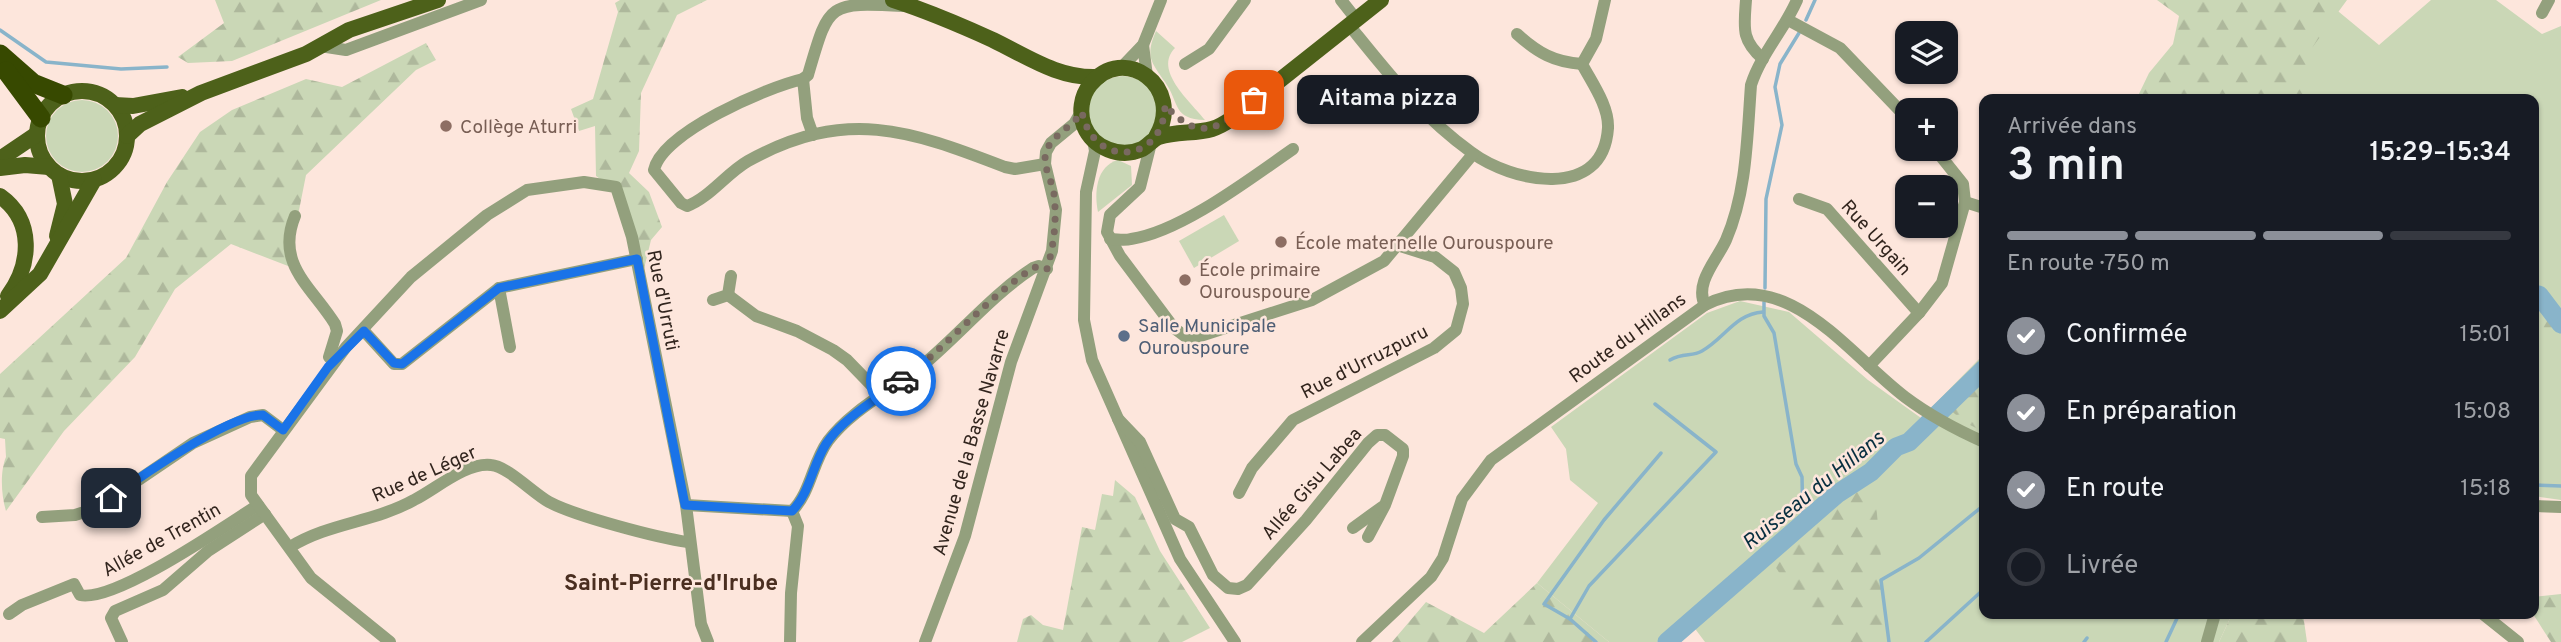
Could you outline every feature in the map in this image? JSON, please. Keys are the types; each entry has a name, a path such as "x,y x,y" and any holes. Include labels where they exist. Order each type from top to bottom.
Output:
{"highway":[{"path":"0,54 33,83 63,95"},
{"path":"0,66 14,80 39,126"}],"main road":[{"path":"127,136 140,124 201,93 290,61 349,30 424,2 438,0"},
{"path":"893,0 1054,71 1078,78 1098,77 1121,68 1147,76 1156,84 1165,105 1196,130"},
{"path":"1054,71 1083,104 1092,139 1122,152 1154,140 1196,130 1213,129 1225,122 1381,0"},
{"path":"1083,104 1098,77"},
{"path":"55,253 65,204 54,171 38,146 39,126 46,108 63,95 91,92 115,105 133,106 201,93"},
{"path":"0,308 30,284 55,253 94,180 117,164 127,136 126,125 115,105"},
{"path":"1154,140 1162,128 1165,105"},
{"path":"0,159 39,126"},
{"path":"0,168 25,164 82,181 94,180"},
{"path":"0,196 15,211 27,244 26,263 20,279 0,308"}],"street":[{"path":"320,46 346,50 481,0"},
{"path":"1121,68 1143,45 1161,0"},
{"path":"1185,64 1209,49 1245,0"},
{"path":"1341,0 1352,22 1407,98 1473,154 1502,169 1540,179 1567,178 1587,169 1599,154 1608,126 1602,103 1582,64"},
{"path":"1582,64 1596,38 1605,0"},
{"path":"1746,0 1746,40 1749,48 1763,59"},
{"path":"1705,305 1703,282 1725,241 1740,197 1746,164 1751,85 1797,0"},
{"path":"2542,13 2549,0"},
{"path":"914,7 853,3 838,10 823,23 808,75 748,97 708,119 675,144 655,163 654,170 681,203 687,206 745,162 813,135 839,131 892,130 949,144 1015,169 1045,164 1051,143 1074,124 1083,104"},
{"path":"1788,20 1840,48 1895,105"},
{"path":"1517,34 1538,53 1561,62 1582,64"},
{"path":"1143,45 1147,76"},
{"path":"803,79 807,118 813,135"},
{"path":"1061,135 1092,139 1093,168 1086,192 1084,320 1092,360 1166,529 1191,577 1234,642"},
{"path":"1154,140 1143,179 1135,193 1110,215 1107,232 1174,328 1186,337 1194,338 1278,313 1330,292 1384,261 1473,154"},
{"path":"1110,239 1132,239 1153,234 1197,211 1293,149"},
{"path":"1093,168 1122,152 1140,166 1143,179"},
{"path":"1869,366 1920,313 1942,283 1965,202 1963,184 1945,161"},
{"name":"Avenue de la Basse Navarre","path":"925,642 965,536 1011,362 1052,251 1056,210 1045,164"},
{"name":"Rue d'Urruti","path":"364,331 411,277 503,203 527,190 584,182 616,187 637,259 685,505 701,624 708,642"},
{"name":"Rue Urgain","path":"1799,199 1827,209 1920,313"},
{"path":"1965,202 1979,206"},
{"path":"295,216 287,234 287,247 300,276 335,324 337,331 330,357 333,361"},
{"name":"Rue d'Urruzpuru","path":"1239,493 1252,468 1293,420 1434,348 1456,330 1463,304 1454,272 1435,257 1397,245"},
{"path":"390,642 311,578 248,491 251,476 333,361 364,331 394,363 402,364 499,288 637,259"},
{"path":"685,505 794,509 803,502 813,467 828,442 881,396 923,365 998,294 1029,271 1039,266 1047,269"},
{"path":"731,276 719,299 833,350 847,360 881,396"},
{"path":"499,288 510,347"},
{"name":"Route du Hillans","path":"1362,642 1431,576 1443,558 1462,499 1491,460 1705,305 1729,295 1764,295 1805,312 1927,411 1979,439"},
{"path":"42,517 75,515 97,508 193,443 250,416 263,415 283,430"},
{"name":"Allée Gisu Labea","path":"1118,419 1140,442 1175,519 1192,532 1219,582 1238,589 1247,584 1306,520 1368,443 1377,435 1385,435 1403,449 1403,456 1385,505 1368,537"},
{"name":"Rue de Léger","path":"290,547 316,532 390,512 460,474 488,464 502,468 533,492 565,509 688,542"},
{"path":"1353,528 1385,505"},
{"path":"2539,506 2561,507"},
{"path":"790,642 791,593 798,526 794,509"},
{"path":"122,642 111,618 115,611 163,590 262,510"},
{"name":"Allée de Trentin","path":"9,614 22,605 74,584 80,595 88,597 105,593 262,510"},
{"path":"1166,529 1180,533 1192,532"},
{"path":"2207,642 2213,619"},
{"path":"2489,619 2518,642"}],"green space":[{"path":"215,0 381,0 232,61 188,63 178,57 224,23"},
{"path":"620,0 707,0 677,15 641,93 639,151 629,173 649,192 662,227 651,240 643,273 622,195 596,176 595,126 579,131 571,109 593,99 618,12 615,3"},
{"path":"2157,0 2347,0 2309,52 2304,94 2139,94 2149,73 2173,44 2179,16"},
{"path":"2431,0 2496,0 2542,34 2561,26 2561,500 2539,497 2539,94 2230,94 2333,7 2379,45"},
{"path":"1156,31 1175,48 1169,57 1168,66 1176,85 1205,120 1187,117 1182,113 1153,64 1150,53"},
{"path":"426,43 436,60 416,70 306,175 288,266 231,244 175,289 135,357 64,431 6,511 2,483 6,457 5,439 0,438 0,374 126,258 167,182 200,132 232,110 306,79 342,87"},
{"path":"1123,76 1142,82 1152,92 1158,111 1152,130 1142,140 1123,146 1104,140 1094,130 1088,111 1094,92 1104,82"},
{"path":"82,100 102,106 112,116 118,136 112,156 102,166 82,172 62,166 52,156 46,136 52,116 62,106"},
{"path":"1118,160 1131,166 1132,185 1098,212 1098,181 1105,168"},
{"path":"1224,215 1239,241 1194,268 1179,241"},
{"path":"2539,287 2561,302 2561,338 2539,334"},
{"path":"1740,301 1789,312 1868,380 1921,418 1979,359 1979,619 2230,619 2219,642 1705,642 1690,622 1657,642 1609,642 1537,583 1598,503 1570,480 1566,449 1551,427 1707,313"},
{"path":"1979,374 1979,430 1964,422 1946,406"},
{"path":"1862,476 1876,504 1889,642 1832,642 1794,596 1768,555"},
{"path":"1115,480 1135,497 1160,551 1210,628 1182,642 1017,642 1023,619 1031,615 1043,625 1063,630 1082,527 1095,530 1102,494 1113,496"},
{"path":"1537,583 1609,642 1392,642 1426,602 1484,633"},
{"path":"2561,594 2561,642 2551,642 2536,619 2539,619 2539,596"},
{"path":"2230,619 2304,619 2307,642 2219,642"}],"waterway":[{"path":"1806,20 1815,0"},
{"path":"0,30 46,62 121,69 167,67"},
{"path":"1765,288 1766,199 1782,125 1775,87 1780,64 1799,33"},
{"name":"Ruisseau du Hillans","path":"2539,295 2561,324"},
{"path":"1764,302 1764,316 1774,333 1796,464 1802,477 1803,524"},
{"path":"1670,360 1702,351 1737,322 1763,312"},
{"name":"Ruisseau du Hillans","path":"1667,642 1837,494 1871,472 1896,447 1909,442 1979,374"},
{"path":"1570,619 1589,586 1716,452 1655,404"},
{"path":"1596,642 1570,619 1544,604 1604,520 1661,453"},
{"path":"2539,485 2561,486"},
{"path":"1889,642 1881,580 1919,558 1979,509"},
{"path":"1926,642 1979,594"},
{"path":"2166,642 2177,619"},
{"path":"2084,642 2087,638"}],"way so far":[{"path":"901,381 956,336 998,294 1033,268 1039,266 1047,269 1052,251 1056,210 1045,164 1046,152 1051,143 1074,124 1082,112 1084,125 1091,138 1114,152 1130,152 1141,149 1156,137 1162,128 1165,105 1174,115 1196,130 1204,130 1213,129 1225,122 1254,100"}],"place":[{"name":"Aitama pizza","path":"1254,100"},
{"name":"Collège Aturri","path":"446,126"},
{"name":"École maternelle Ourouspoure","path":"1281,242"},
{"name":"École primaire Ourouspoure","path":"1185,280"},
{"name":"Salle Municipale Ourouspoure","path":"1124,336"}],"district":[{"name":"Saint-Pierre-d'Irube","path":"671,582"}],"route":[{"path":"111,498 193,443 250,416 263,415 283,430 328,367 364,331 394,363 402,364 408,362 489,293 499,288 637,259 685,505 792,511 803,502 813,467 835,433 901,381"}]}
